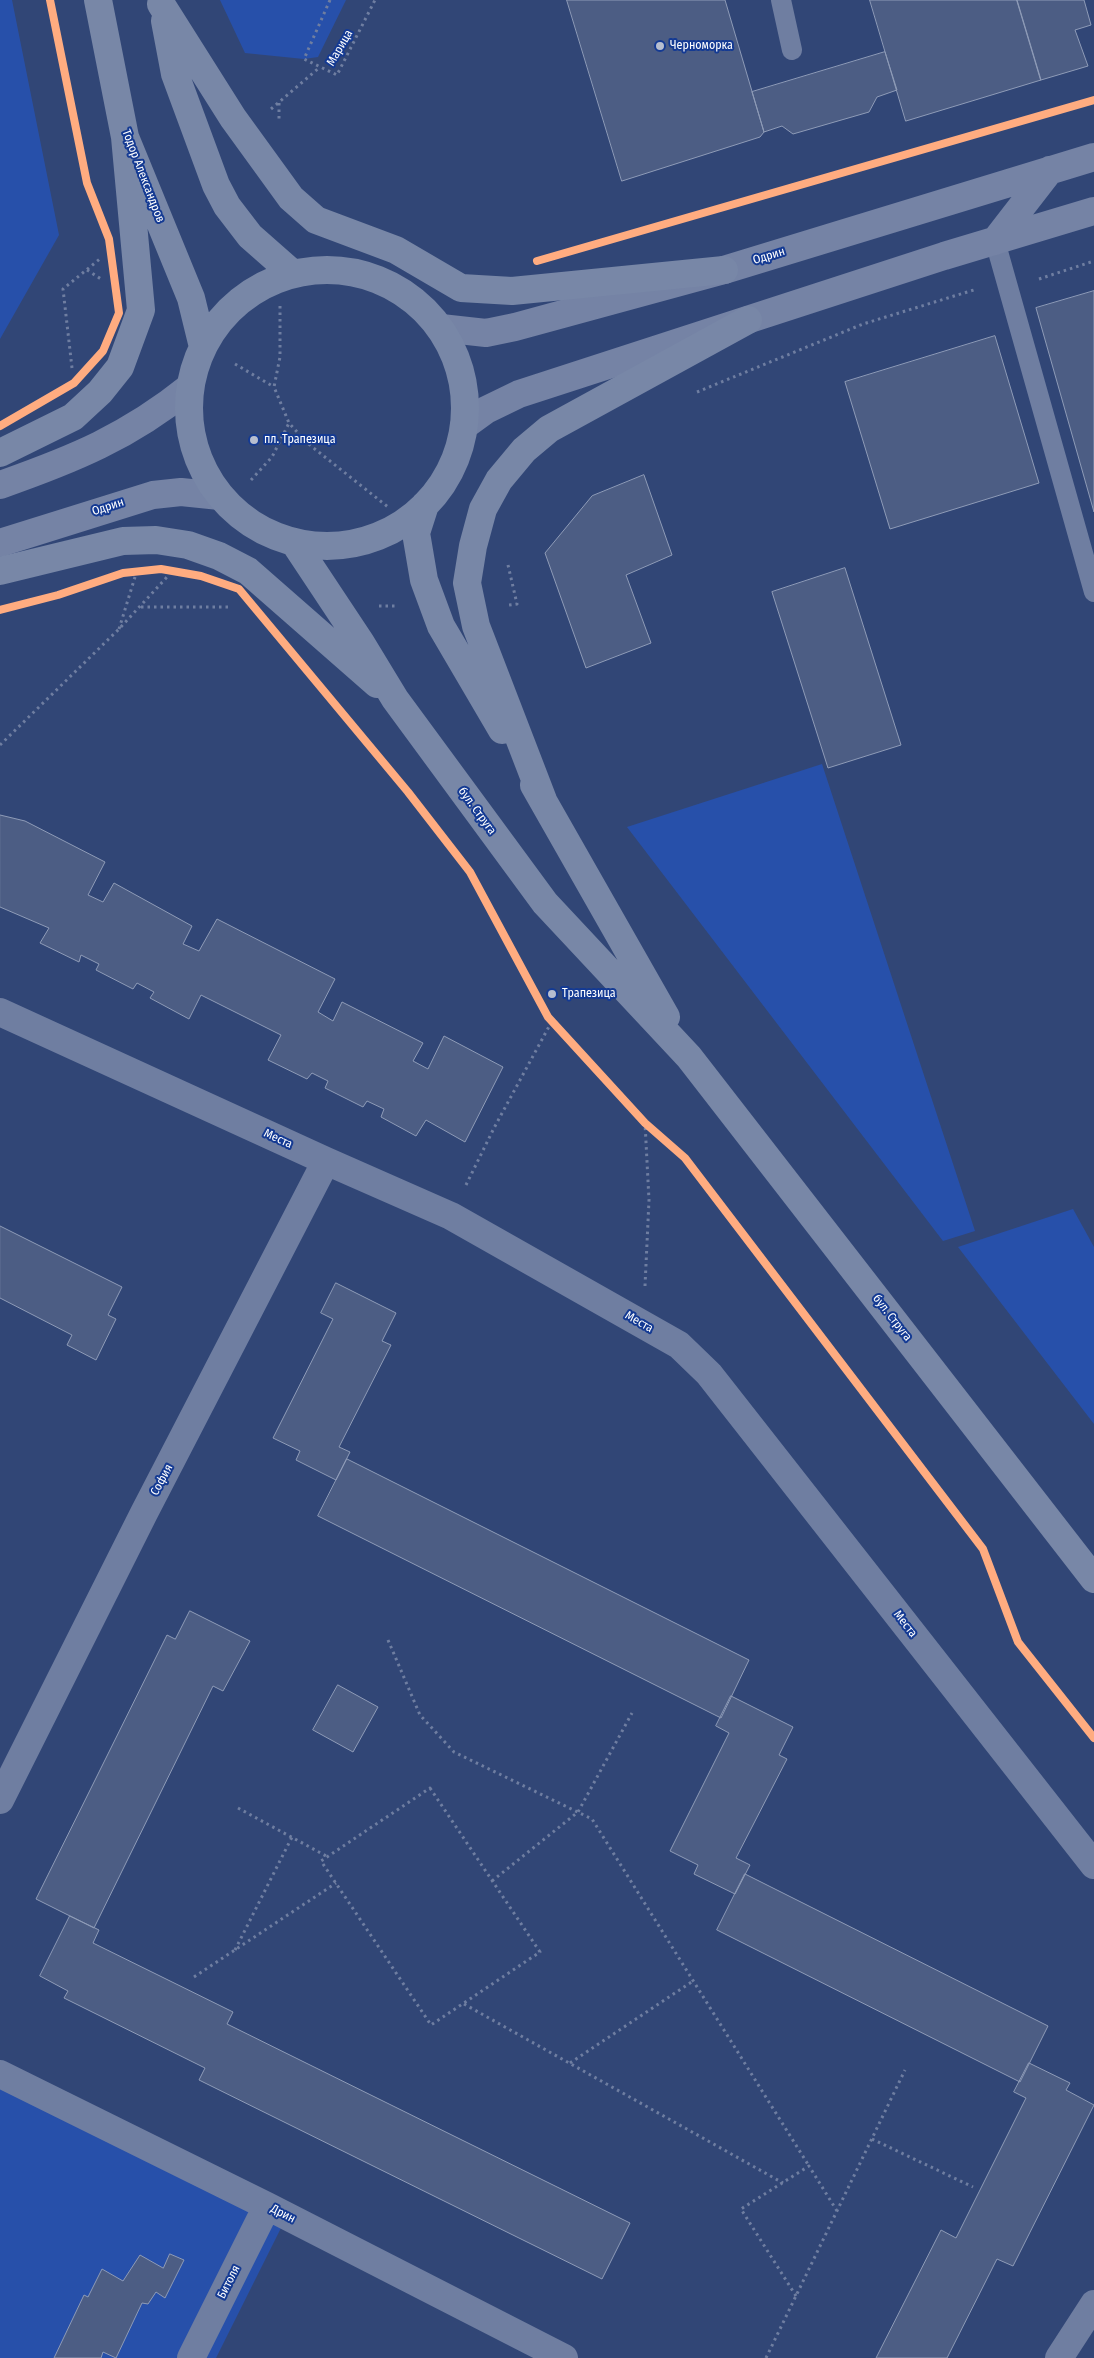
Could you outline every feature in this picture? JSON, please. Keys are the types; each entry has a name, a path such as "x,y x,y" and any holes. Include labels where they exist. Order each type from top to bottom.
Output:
{"main road":[{"name":"Тодор Александров","path":"98,0 125,137 191,298 203,347"},
{"path":"161,2 233,118 291,198 316,220 396,250 461,288 512,291 724,270"},
{"path":"161,2 176,74 216,185 227,206 250,236 292,273"},
{"path":"0,453 73,417 100,392 120,367 141,310 125,137"},
{"name":"Одрин","path":"441,328 486,333 515,327 724,270 1094,157"},
{"path":"994,241 1050,170"},
{"path":"464,426 486,410 519,394 994,241 1094,211"},
{"path":"320,269 348,270 375,277 400,290 422,306 441,328 456,358 464,392 464,426 455,460 442,484 425,505 397,527 364,541 329,546 294,542 266,533 241,517 220,496 204,473 194,445 188,416 190,387 203,347 218,321 239,300 264,284 292,273 320,269"},
{"path":"543,800 476,626 468,583 473,546 483,509 499,480 524,450 549,429 748,320"},
{"path":"0,485 58,465 106,443 141,424 190,387"},
{"name":"Одрин","path":"0,543 153,494 181,492 220,496"},
{"name":"бул. Струга","path":"425,505 416,533 424,580 441,626 543,800 689,1057"},
{"path":"0,571 123,541 156,540 188,545 219,556 248,571 395,699"},
{"name":"бул. Струга","path":"294,542 356,635 395,699 545,903 689,1057 1094,1579"}],"street":[{"name":"Места","path":"0,1012 326,1162 451,1216 679,1345 709,1374 1094,1865"},
{"name":"София","path":"0,1800 144,1513 326,1162"},
{"name":"Дрин","path":"0,2074 267,2206 564,2358"},
{"name":"Битоля","path":"191,2358 267,2206"},
{"path":"1059,2358 1094,2304"}],"lane":[{"path":"781,0 792,50"},
{"path":"994,241 1007,280 1094,592"}],"path":[{"path":"279,102 320,66"},
{"path":"688,395 862,324 1007,280 1026,283 1094,261"},
{"path":"73,373 63,289 87,270"},
{"path":"274,387 289,423"},
{"path":"506,558 517,604 511,605"},
{"path":"161,568 177,571"},
{"path":"119,629 137,571"},
{"path":"0,745 140,607"},
{"path":"451,1216 550,1019 558,1029"},
{"path":"638,1116 652,1129"},
{"path":"643,1324 649,1200 645,1124"},
{"path":"388,1640 420,1715 454,1752 592,1819 837,2211"},
{"path":"492,1881 578,1812 632,1713"},
{"path":"430,1788 492,1881 540,1952 431,2026 321,1861 430,1788"},
{"path":"238,1808 328,1857"},
{"path":"234,1950 292,1837"},
{"path":"194,1977 336,1883"},
{"path":"570,2063 693,1981"},
{"path":"464,2004 783,2183"},
{"path":"766,2358 905,2070"},
{"path":"872,2139 973,2187"},
{"path":"796,2296 741,2209 809,2166"}],"shaded area":[{"path":"0,0 12,0 59,235 0,339"},
{"path":"220,0 346,0 318,57 304,59 245,53"},
{"path":"822,764 975,1231 943,1241 627,827"},
{"path":"1073,1209 1094,1247 1094,1424 958,1247"},
{"path":"0,2076 286,2218 216,2358 0,2358"}],"building":[{"name":"Черноморка","path":"567,0 725,0 764,132 760,137 622,181"},
{"path":"870,0 1017,0 1041,80 906,121"},
{"path":"1017,0 1084,0 1091,25 1075,30 1088,66 1041,80"},
{"path":"885,52 897,90 877,97 869,112 793,134 782,126 764,132 752,92"},
{"path":"1094,291 1094,512 1036,308"},
{"path":"995,336 1039,483 890,529 845,382"},
{"path":"644,475 672,555 626,575 651,643 586,668 545,553 592,496"},
{"path":"845,568 901,745 828,768 772,592"},
{"path":"0,815 25,821 105,862 88,895 103,902 114,883 192,926 183,944 199,951 217,919 335,979 318,1012 333,1021 342,1002 423,1043 413,1061 428,1069 444,1036 503,1067 465,1142 426,1120 416,1136 381,1117 384,1109 367,1101 363,1107 325,1088 328,1081 312,1073 307,1079 268,1060 281,1035 201,995 189,1019 150,998 154,992 137,983 133,989 96,970 99,964 81,955 79,962 40,943 49,928 0,907"},
{"path":"0,1226 122,1287 108,1315 116,1319 96,1360 67,1345 72,1335 0,1298"},
{"path":"336,1283 396,1313 382,1341 391,1345 339,1447 350,1452 336,1480 296,1460 300,1451 273,1438 333,1319 321,1313"},
{"path":"347,1459 749,1660 721,1718 318,1516"},
{"path":"190,1611 250,1641 223,1691 213,1686 94,1928 36,1899 167,1635 175,1639"},
{"path":"338,1685 378,1707 353,1752 313,1730"},
{"path":"731,1696 793,1727 779,1755 787,1759 736,1858 750,1865 735,1894 694,1874 698,1865 670,1851 729,1733 716,1726"},
{"path":"745,1874 1048,2026 1020,2082 717,1930"},
{"path":"70,1916 99,1930 93,1943 233,2012 227,2024 630,2223 602,2279 199,2080 205,2068 64,1998 68,1991 40,1976"},
{"path":"1029,2063 1070,2083 1066,2090 1094,2105 1013,2266 997,2259 947,2358 876,2358 941,2230 956,2238 1026,2098 1014,2092"},
{"path":"170,2254 184,2260 165,2298 156,2292 148,2304 142,2303 116,2358 103,2352 101,2358 54,2358 84,2295 88,2297 102,2269 123,2281 140,2255 163,2268"}],"cycle path":[{"path":"0,426 74,383 103,351 119,313 109,239 87,183 50,0"},
{"path":"537,261 1094,100"},
{"path":"0,610 58,595 123,573 161,569 201,576 239,589 408,792 470,872 548,1017 645,1123 685,1158 983,1549 1018,1642 1094,1738"}],"place":[{"name":"Черноморка","path":"660,46"},
{"name":"пл. Трапезица","path":"254,440"},
{"name":"Трапезица","path":"552,994"}]}
